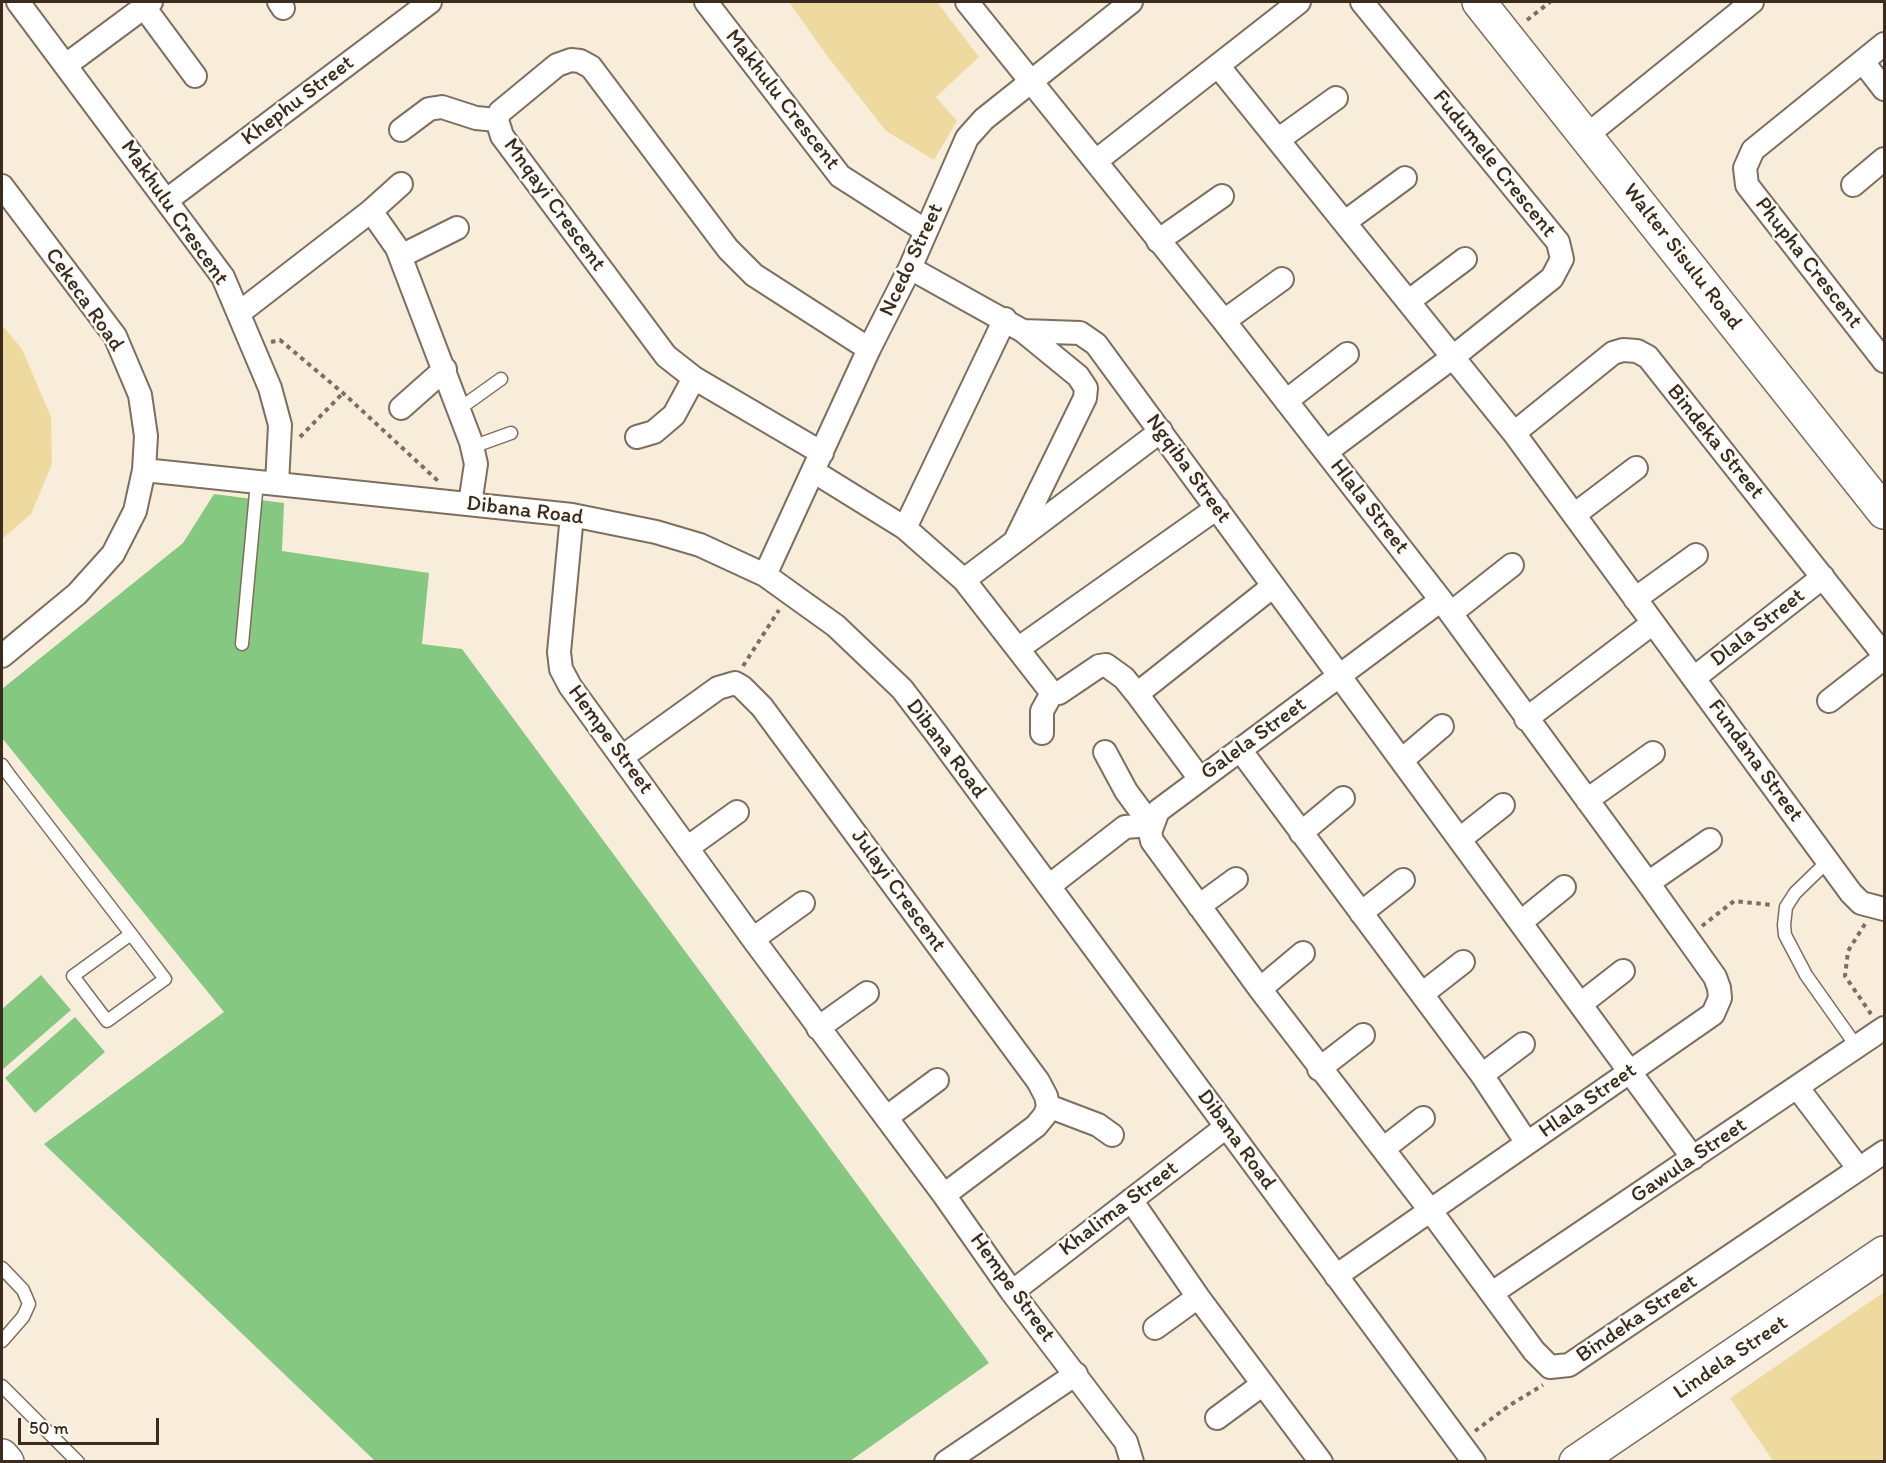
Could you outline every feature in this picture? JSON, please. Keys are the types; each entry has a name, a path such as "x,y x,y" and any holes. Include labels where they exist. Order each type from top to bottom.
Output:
{"street":[{"name":"Makhulu Crescent","path":"18,2 223,277 254,348 280,425 279,459 267,483"},
{"name":"Khephu Street","path":"167,200 430,2"},
{"name":"Makhulu Crescent","path":"706,2 840,176 926,231"},
{"name":"Hlala Street","path":"968,2 1029,81 1224,321 1446,607 1648,883 1714,976 1719,988 1717,1008 1713,1014 1336,1276"},
{"name":"Ncedo Street","path":"765,575 869,349 910,268 967,138 984,119 1029,81 1131,2"},
{"path":"1096,161 1219,67 1299,2"},
{"name":"Fudumele Crescent","path":"1326,452 1453,357 1552,278 1562,259 1562,250 1558,242 1362,2"},
{"name":"Walter Sisulu Road","path":"1479,2 1884,512"},
{"path":"1587,136 1752,2"},
{"path":"66,65 147,4 195,76"},
{"name":"Phupha Crescent","path":"1884,44 1753,150 1745,168 1747,185 1884,361"},
{"name":"Mnqayi Crescent","path":"869,349 754,275 728,249 591,66 571,60 557,65 500,112 497,120 502,136 655,342 672,361 818,462 905,528 964,580 1052,693"},
{"path":"1863,62 1884,89"},
{"name":"Fundana Street","path":"1219,67 1514,433 1861,903 1881,909"},
{"path":"1279,139 1336,98"},
{"path":"401,130 429,109 442,107 476,117 497,120"},
{"path":"1853,184 1884,159"},
{"path":"1345,222 1405,178"},
{"path":"238,313 371,211 401,184"},
{"name":"Cekeca Road","path":"2,186 115,336 140,394 146,436 144,470 135,511 113,554 77,594 2,656"},
{"path":"1158,241 1222,196"},
{"path":"371,211 401,256 445,369 472,447 476,464 466,504"},
{"path":"401,256 457,228"},
{"path":"1409,301 1465,260"},
{"name":"Ngqiba Street","path":"910,268 1014,325 1080,333 1096,344 1272,587 1632,1071 1693,1158"},
{"path":"1224,321 1282,279"},
{"path":"905,528 1014,325 1078,376 1086,388 1085,398 1016,539"},
{"name":"Bindeka Street","path":"1514,433 1613,353 1623,350 1637,351 1648,357 1884,657 1829,701"},
{"path":"1286,401 1347,354"},
{"path":"401,408 445,369"},
{"path":"637,438 654,432 674,415 694,378"},
{"path":"964,580 1161,431"},
{"path":"1574,515 1636,468"},
{"name":"Dibana Road","path":"144,470 572,515 656,532 700,545 765,575 836,626 902,689 1474,1461"},
{"path":"1019,648 1217,508"},
{"name":"Hempe Street","path":"572,515 560,661 570,686 818,1028 944,1195 1012,1292 1126,1442 1132,1461"},
{"path":"1635,599 1696,555"},
{"path":"1446,607 1512,565"},
{"name":"Dlala Street","path":"1694,678 1823,577"},
{"path":"1137,694 1272,587"},
{"name":"Galela Street","path":"1151,825 1158,811 1200,778 1241,751 1339,676 1446,607"},
{"path":"1526,719 1653,623"},
{"path":"1042,733 1042,711 1052,693 1059,693 1099,666 1106,665 1124,678 1200,778"},
{"path":"622,757 706,694 726,684 735,683"},
{"name":"Julayi Crescent","path":"735,683 752,695 762,707 1038,1081 1046,1096 1048,1106"},
{"path":"1402,760 1442,726"},
{"path":"1241,751 1482,1076 1527,1143"},
{"path":"1105,752 1126,791 1151,825 1152,841 1319,1069 1430,1210"},
{"path":"1587,800 1653,753"},
{"path":"1301,833 1343,798"},
{"path":"1460,839 1503,806"},
{"path":"687,848 737,812"},
{"path":"1049,886 1125,827 1151,825"},
{"path":"1648,883 1710,840"},
{"path":"1199,906 1236,879"},
{"path":"1361,913 1403,880"},
{"path":"1521,922 1564,886"},
{"path":"753,939 803,903"},
{"path":"1260,989 1303,953"},
{"path":"1422,994 1463,962"},
{"path":"1582,1003 1623,970"},
{"path":"818,1028 867,993"},
{"name":"Gawula Street","path":"1492,1293 1883,1029"},
{"path":"1319,1069 1363,1035"},
{"path":"1482,1076 1523,1044"},
{"path":"886,1117 938,1080"},
{"path":"1797,1087 1859,1169"},
{"path":"944,1195 1035,1126 1045,1116 1048,1106 1098,1125 1112,1135"},
{"path":"1383,1149 1423,1118"},
{"name":"Khalima Street","path":"1012,1292 1226,1127"},
{"name":"Bindeka Street","path":"1430,1210 1534,1352 1550,1367 1569,1365 1884,1152"},
{"path":"1131,1200 1198,1296 1321,1461"},
{"name":"Lindela Street","path":"1576,1461 1884,1253"},
{"path":"1155,1328 1198,1296"},
{"path":"946,1461 1076,1374"},
{"path":"1217,1418 1263,1384"},
{"path":"2,1456 7,1461"}],"lane":[{"path":"459,409 501,379"},
{"path":"472,447 511,433"},
{"path":"243,644 267,483"},
{"path":"2,765 131,934 165,979 107,1022 73,976 131,934"},
{"path":"1828,861 1806,879 1786,907 1785,935 1806,975 1857,1047"},
{"path":"2,1268 23,1290 28,1304 23,1317 2,1339"},
{"path":"2,1386 78,1461"}],"path":[{"path":"1527,20 1550,2"},
{"path":"254,348 280,340 343,393 466,504"},
{"path":"279,459 343,393"},
{"path":"735,683 746,659 790,592"},
{"path":"1687,938 1734,901 1786,907"},
{"path":"1881,909 1848,951 1845,976 1883,1029"},
{"path":"1460,1443 1510,1405 1517,1404 1544,1385 1550,1367"}],"green space":[{"path":"214,494 284,503 282,551 429,573 422,644 462,649 989,1363 850,1461 375,1461 44,1144 224,1012 2,738 2,689 183,543"},
{"path":"41,975 71,1010 2,1070 2,1009"},
{"path":"75,1017 105,1052 35,1113 5,1078"}],"sand":[{"path":"789,2 937,2 979,57 936,97 957,121 934,160 886,131 828,57"},
{"path":"2,325 22,349 51,417 52,464 31,514 2,539"},
{"path":"1884,1292 1884,1461 1773,1461 1730,1398"}]}
